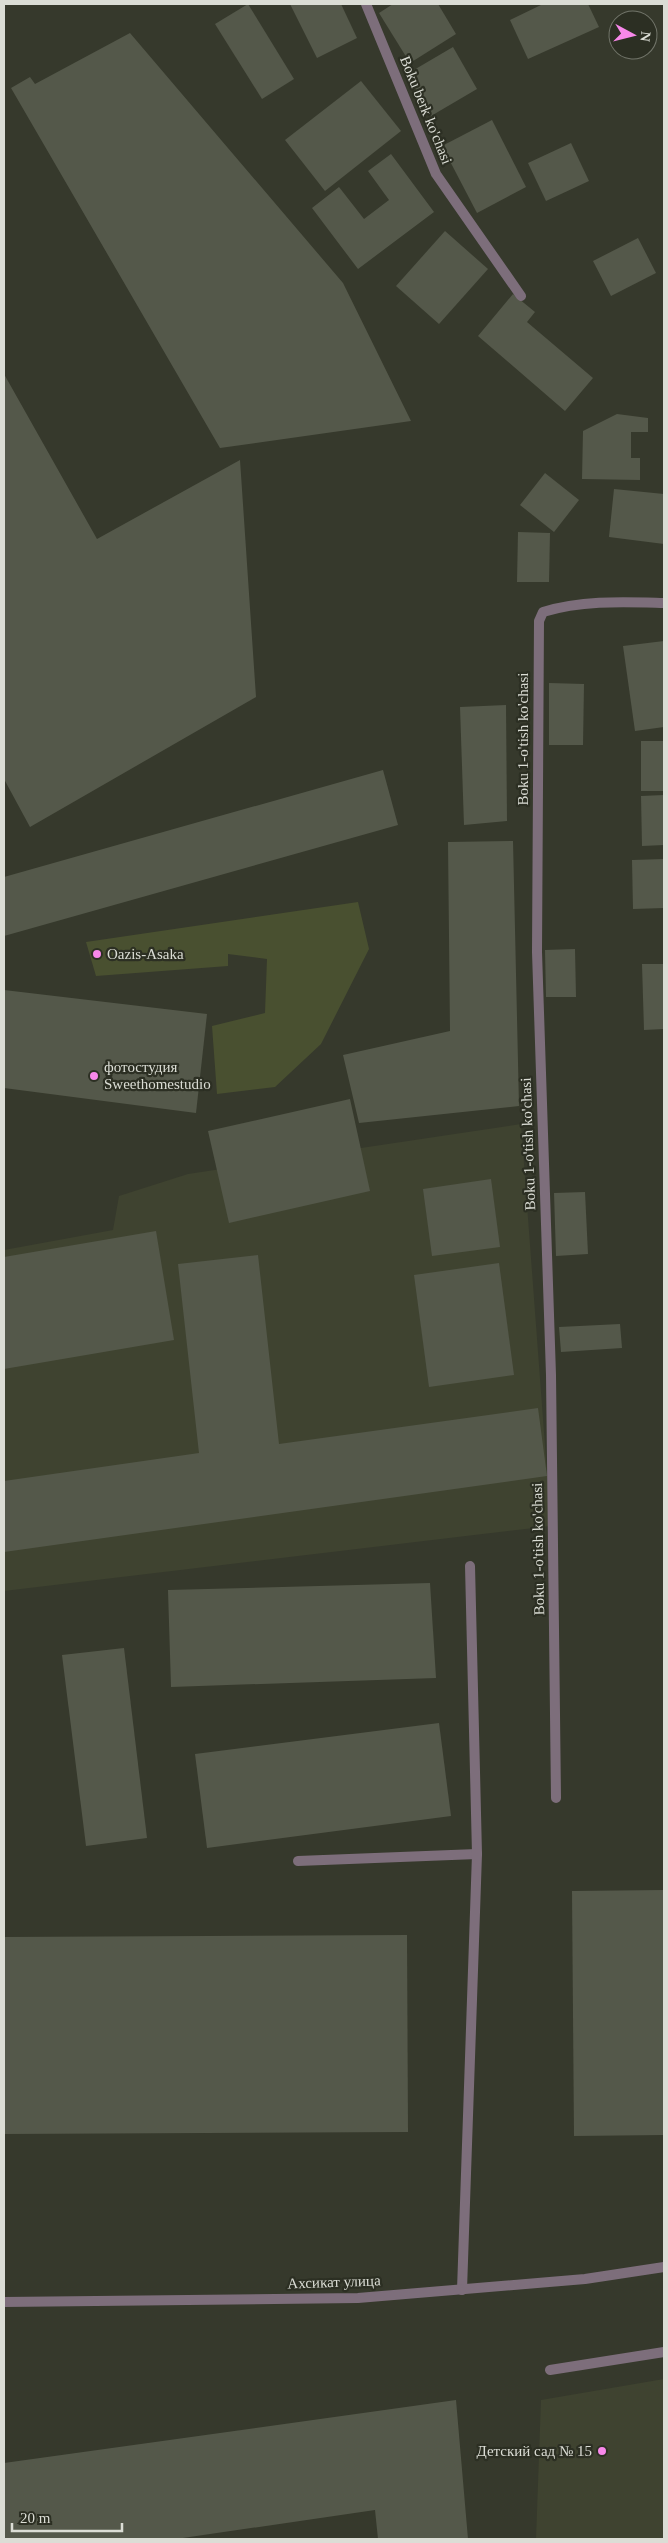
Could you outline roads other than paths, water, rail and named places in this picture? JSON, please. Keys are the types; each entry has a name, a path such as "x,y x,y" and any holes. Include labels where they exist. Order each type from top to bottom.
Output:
{"street":[{"name":"Boku berk ko'chasi","path":"366,4 436,174 522,296"},
{"name":"Boku 1-o'tish ko'chasi","path":"556,1798 551,1375 537,952 539,621 543,612 560,607 596,602 664,603"},
{"path":"462,2290 477,1854 470,1566"},
{"path":"298,1860 477,1854"},
{"name":"Ахсикат улица","path":"4,2302 349,2298 462,2290 585,2278 664,2267"},
{"path":"550,2370 664,2352"}],"place":[{"name":"Oazis-Asaka","path":"97,954"},
{"name":"фотостудия Sweethomestudio","path":"94,1076"},
{"name":"Детский сад № 15","path":"602,2451"}]}
